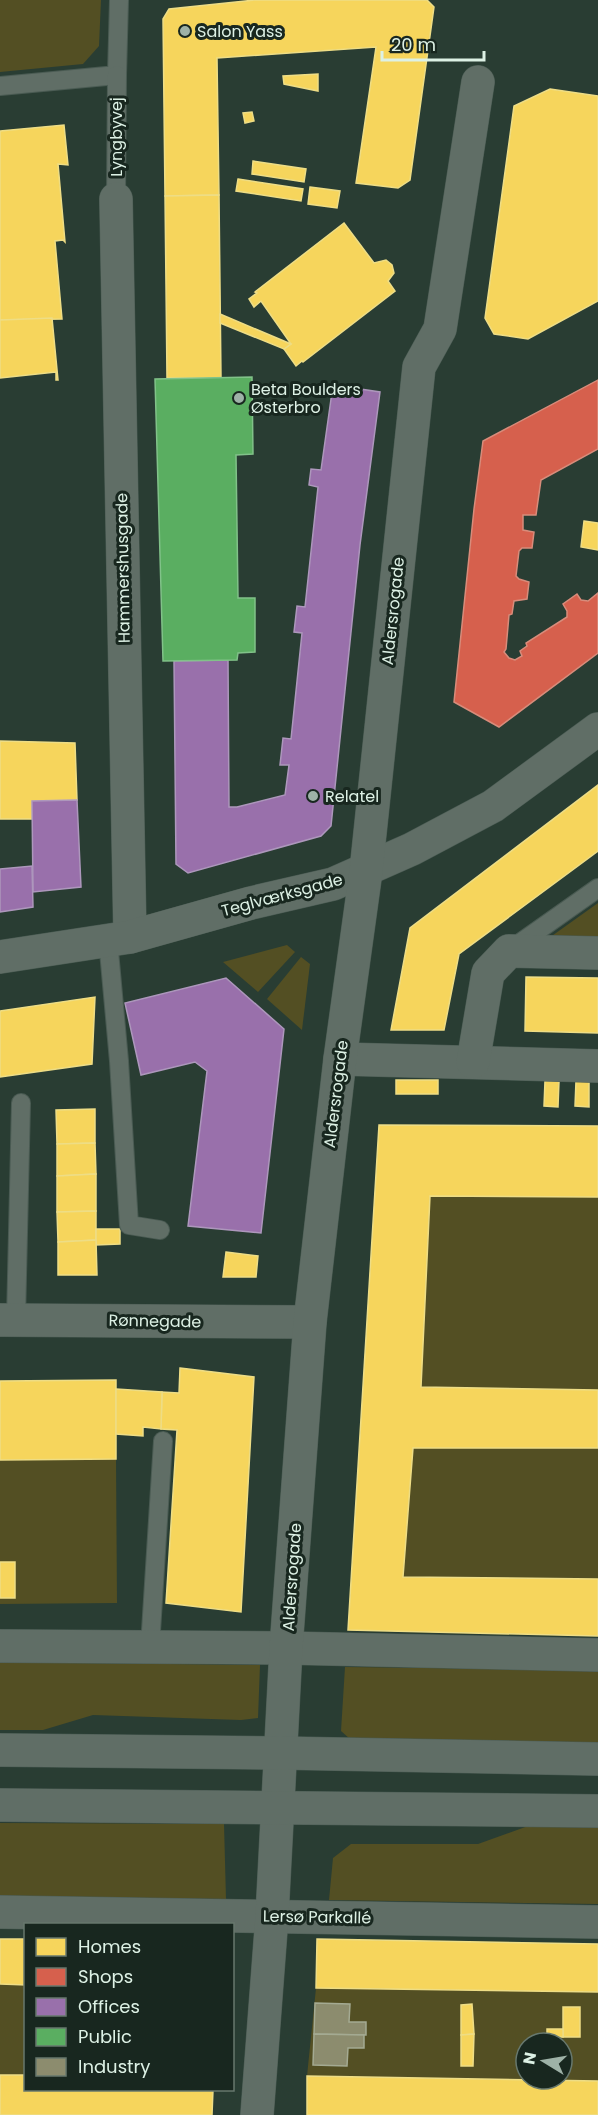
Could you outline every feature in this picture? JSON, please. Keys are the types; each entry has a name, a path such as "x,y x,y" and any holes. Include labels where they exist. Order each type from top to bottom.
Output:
{"street":[{"name":"Aldersrogade","path":"257,2115 272,1916 286,1648 310,1323 340,1059 366,871 419,367 440,329 478,82"},
{"name":"Hammershusgade","path":"116,199 119,939"},
{"name":"Teglværksgade","path":"0,957 119,939 251,903 333,884 366,871 493,806 598,729"},
{"path":"473,1062 488,973 509,951 598,953"},
{"path":"340,1059 598,1066"},
{"name":"Rønnegade","path":"8,1319 310,1323"},
{"path":"0,1646 286,1648 598,1654"},
{"path":"0,1750 280,1752 598,1759"},
{"path":"0,1805 598,1811"},
{"name":"Lersø Parkallé","path":"0,1912 598,1922"}],"lane":[{"name":"Lyngbyvej","path":"116,199 119,0"},
{"name":"Lyngbyvej","path":"0,86 117,75"},
{"path":"509,951 598,888"},
{"path":"119,939 119,1061 129,1226 160,1230"},
{"path":"8,1319 21,1102"},
{"path":"150,1647 163,1441"}],"shaded area":[{"path":"0,0 101,0 99,46 83,64 0,72"},
{"path":"598,903 598,939 549,938"},
{"path":"287,945 295,952 258,992 223,962"},
{"path":"301,957 310,964 302,1030 267,999"},
{"path":"430,1196 598,1197 598,1390 421,1387"},
{"path":"413,1448 598,1448 598,1579 403,1577"},
{"path":"116,1459 117,1603 0,1604 0,1460"},
{"path":"0,1662 260,1665 258,1718 241,1720 93,1715 43,1730 0,1730"},
{"path":"345,1667 598,1670 598,1743 350,1739 341,1731"},
{"path":"0,1823 224,1824 226,1899 0,1897"},
{"path":"531,1825 598,1826 598,1904 329,1900 333,1858 351,1844 478,1844"},
{"path":"0,1984 24,1985 24,2075 0,2075"},
{"path":"316,1988 598,1992 598,2081 574,2081 574,2031 514,2031 514,2080 307,2076"}],"building: Homes":[{"path":"255,0 427,0 434,7 410,180 398,188 356,183 376,47 217,58 219,195 165,196 163,19 169,9"},
{"path":"318,74 318,91 284,84 283,76"},
{"path":"550,89 598,96 598,301 528,339 494,334 485,318 514,106"},
{"path":"252,112 254,121 245,123 243,113"},
{"path":"64,125 68,165 58,164 65,242 55,241 62,319 0,320 0,131"},
{"path":"253,161 306,169 304,182 252,174"},
{"path":"238,179 303,189 301,201 236,191"},
{"path":"310,187 340,191 337,208 308,204"},
{"path":"219,195 221,378 167,378 165,196"},
{"path":"344,223 374,263 386,260 392,265 394,273 388,281 395,291 296,366 284,349 291,344 261,301 254,307 249,299"},
{"path":"220,314 291,344 284,349 220,323"},
{"path":"52,318 58,380 56,380 56,372 0,378 0,320"},
{"path":"584,521 598,523 598,550 581,547"},
{"path":"0,741 75,743 77,800 32,801 32,819 0,819"},
{"path":"598,785 598,851 459,954 444,1030 391,1030 410,928"},
{"path":"526,977 598,978 598,1033 525,1031"},
{"path":"95,997 92,1064 0,1077 0,1011"},
{"path":"396,1080 438,1080 438,1094 396,1094"},
{"path":"545,1081 559,1081 558,1107 544,1106"},
{"path":"576,1081 589,1081 589,1107 575,1106"},
{"path":"95,1109 95,1143 57,1144 56,1110"},
{"path":"379,1125 598,1126 598,1197 430,1196 421,1387 598,1390 598,1448 413,1448 403,1577 598,1579 598,1636 348,1630"},
{"path":"95,1143 96,1174 57,1176 57,1144"},
{"path":"96,1174 96,1211 57,1212 57,1176"},
{"path":"96,1211 96,1240 58,1242 57,1212"},
{"path":"96,1229 120,1229 120,1244 96,1245"},
{"path":"96,1240 97,1275 58,1275 58,1242"},
{"path":"226,1252 258,1256 256,1277 223,1277"},
{"path":"180,1368 254,1377 241,1612 166,1603 177,1430 161,1429 162,1392 179,1393"},
{"path":"116,1380 116,1459 0,1460 0,1381"},
{"path":"116,1389 162,1392 161,1429 143,1427 143,1436 116,1434"},
{"path":"0,1562 15,1562 15,1598 0,1598"},
{"path":"0,1939 24,1939 24,1985 0,1984"},
{"path":"317,1939 598,1944 598,1992 316,1988"},
{"path":"472,2004 474,2034 461,2035 461,2005"},
{"path":"563,2007 580,2007 580,2037 574,2037 574,2031 563,2031"},
{"path":"547,2029 563,2029 563,2031 547,2031"},
{"path":"474,2034 473,2066 461,2066 461,2035"},
{"path":"0,2075 24,2075 24,2091 213,2091 212,2115 0,2115"},
{"path":"307,2076 514,2080 514,2091 574,2091 574,2081 598,2081 598,2115 307,2115"}],"building: Shops":[{"path":"598,380 598,449 541,480 536,515 523,515 523,530 534,532 532,548 522,548 519,551 516,576 529,582 527,599 514,601 512,614 509,615 504,652 509,658 515,660 522,656 520,651 527,646 526,643 567,617 563,604 577,594 581,600 588,601 598,593 598,653 499,727 454,702 483,441"}],"building: Offices":[{"path":"333,385 380,392 360,545 331,826 321,836 188,873 176,864 174,661 228,660 229,807 285,795 289,765 280,765 283,738 291,739 302,633 294,632 297,606 305,607 318,487 309,485 311,469 321,470"},
{"path":"77,800 81,887 33,892 32,801"},
{"path":"32,866 33,907 0,912 0,869"},
{"path":"226,978 284,1029 261,1233 188,1226 207,1071 195,1062 141,1075 125,1003"}],"building: Public":[{"path":"252,377 253,454 236,455 238,598 255,598 255,652 238,653 237,660 163,661 155,379"}],"building: Industry":[{"path":"315,2003 350,2004 349,2022 366,2022 366,2035 314,2034"},
{"path":"314,2034 364,2035 364,2048 348,2048 347,2066 313,2065"}],"place":[{"name":"Salon Yass","path":"185,31"},
{"name":"Beta Boulders Østerbro","path":"239,398"},
{"name":"Relatel","path":"313,796"}]}
